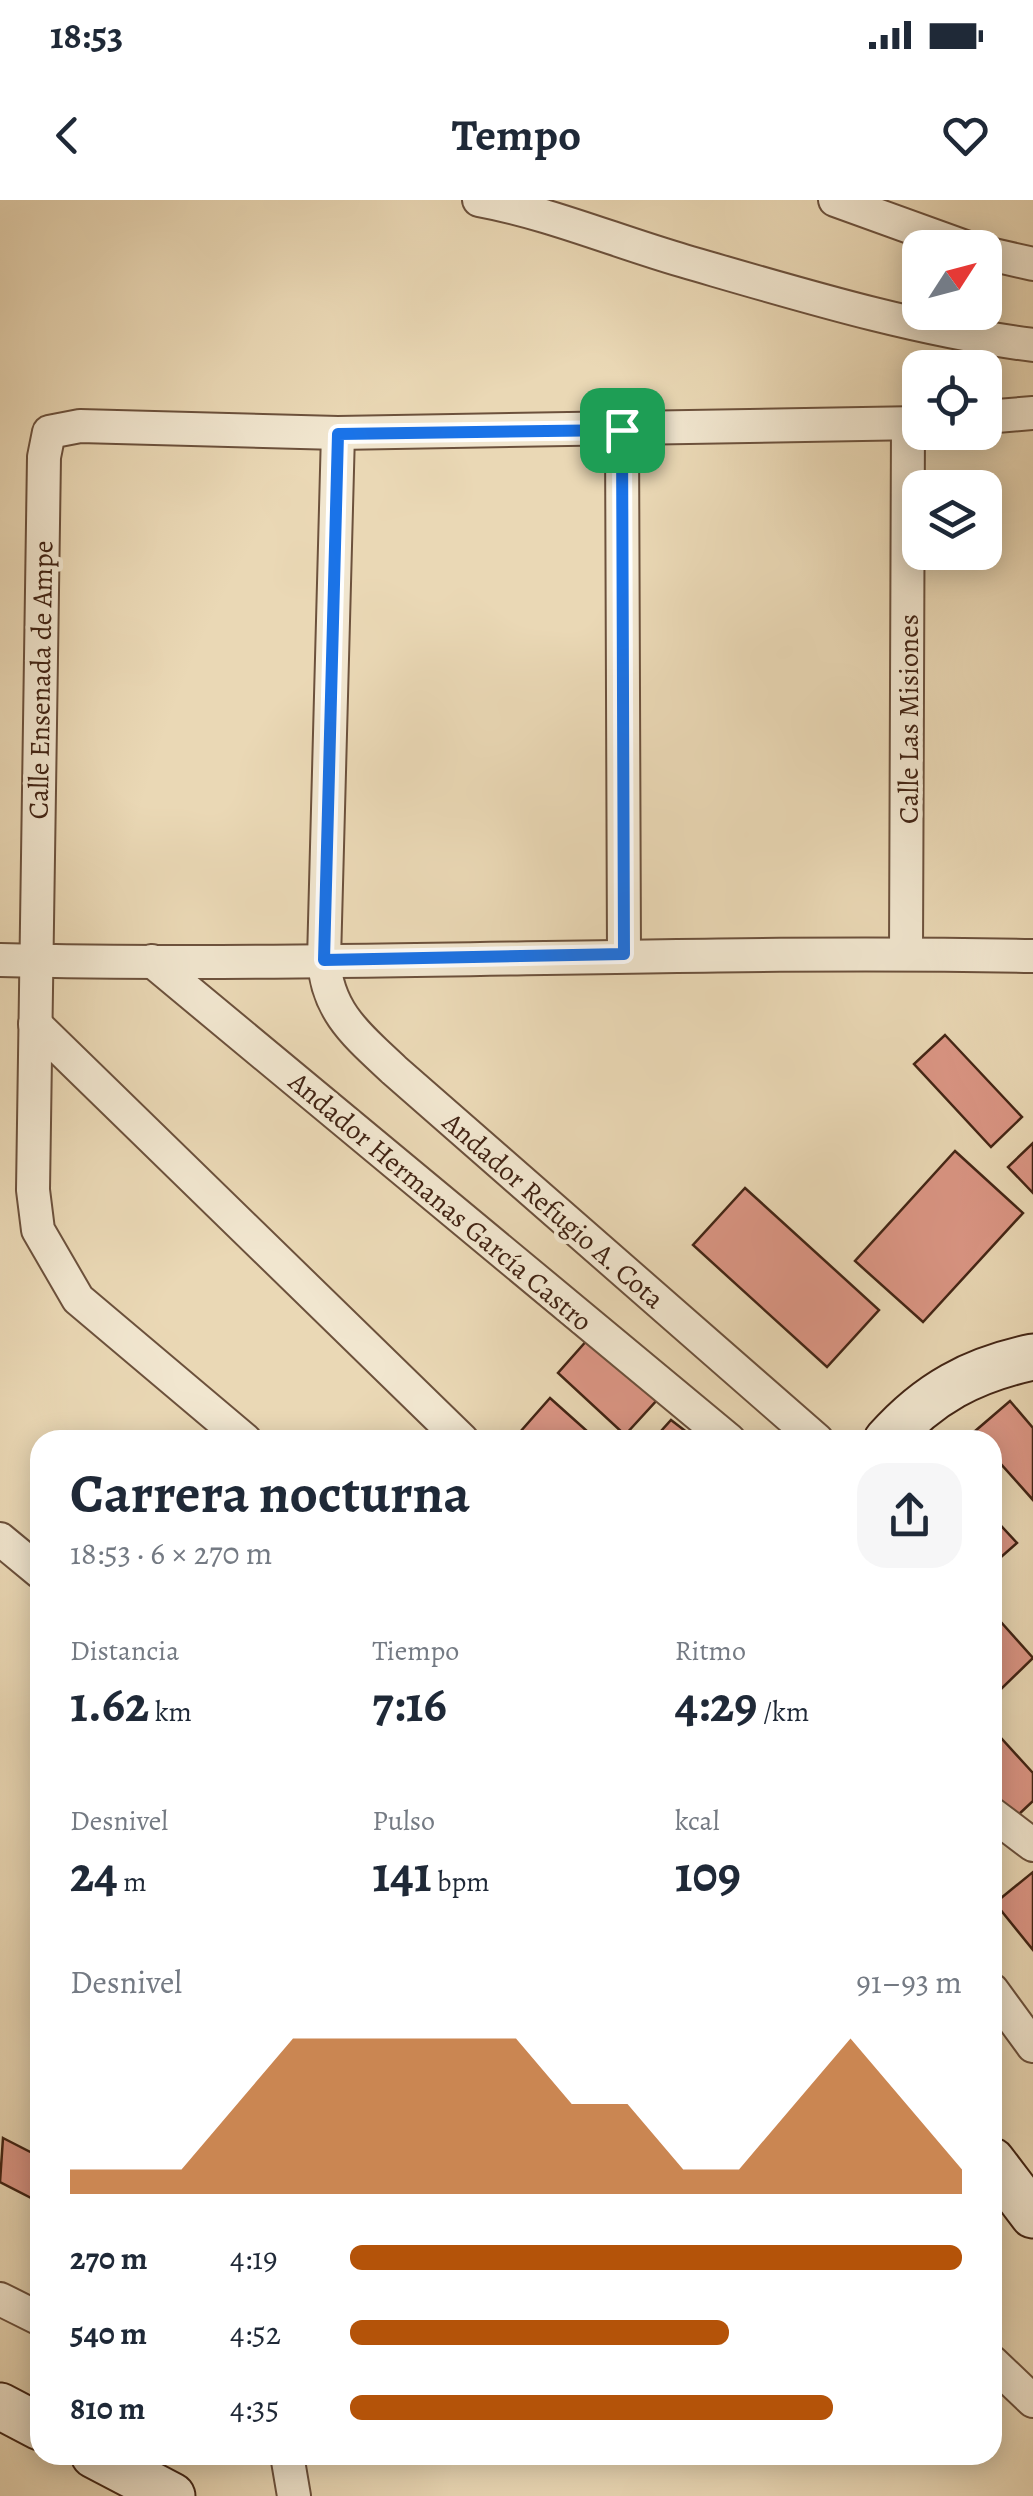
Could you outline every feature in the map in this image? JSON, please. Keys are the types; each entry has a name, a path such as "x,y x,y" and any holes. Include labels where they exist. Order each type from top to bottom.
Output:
{"street":[{"path":"479,200 555,219 682,261 968,336 1033,345"},
{"path":"835,200 918,230"},
{"path":"1002,257 1033,264"},
{"path":"1002,416 1033,413"},
{"path":"338,434 902,424"},
{"name":"Calle Ensenada de Ampe","path":"233,1430 110,1328 60,1273 38,1230 33,1190 44,457 48,432 80,426 338,434"},
{"path":"622,430 624,954"},
{"name":"Andador Refugio A. Cota","path":"338,434 324,960 326,988 335,1010 356,1035 805,1430"},
{"name":"Calle Las Misiones","path":"906,953 914,450"},
{"path":"0,960 324,960 624,954 1033,956"},
{"name":"Andador Hermanas García Castro","path":"152,961 718,1430"},
{"path":"36,1024 452,1430"},
{"path":"896,1430 930,1398 960,1379 1033,1357"},
{"path":"0,1539 30,1564"},
{"path":"1002,1822 1033,1845"},
{"path":"1002,2004 1033,2046"},
{"path":"1002,2174 1033,2216"},
{"path":"0,2299 30,2314"},
{"path":"1002,2372 1033,2401"},
{"path":"0,2406 30,2422"},
{"path":"113,2465 172,2496"},
{"path":"289,2465 294,2496"}],"building":[{"path":"945,1035 1022,1117 991,1147 914,1064"},
{"path":"1033,1143 1033,1193 1008,1167"},
{"path":"955,1151 1023,1213 923,1322 855,1261"},
{"path":"745,1188 879,1310 827,1367 693,1245"},
{"path":"589,1338 657,1400 630,1430 620,1430 558,1373"},
{"path":"550,1398 586,1430 522,1430"},
{"path":"1010,1401 1033,1428 1033,1500 1002,1465 1002,1430 976,1430"},
{"path":"671,1420 684,1430 662,1430"},
{"path":"1002,1527 1017,1543 1002,1556"},
{"path":"1002,1623 1033,1658 1002,1688"},
{"path":"1002,1739 1033,1773 1033,1801 1017,1816 1002,1802"},
{"path":"1033,1872 1033,1950 1002,1912 1002,1897"},
{"path":"3,2138 30,2152 30,2197 0,2182"}],"route":[{"path":"622,430 624,954 324,960 338,434 622,430"}]}
